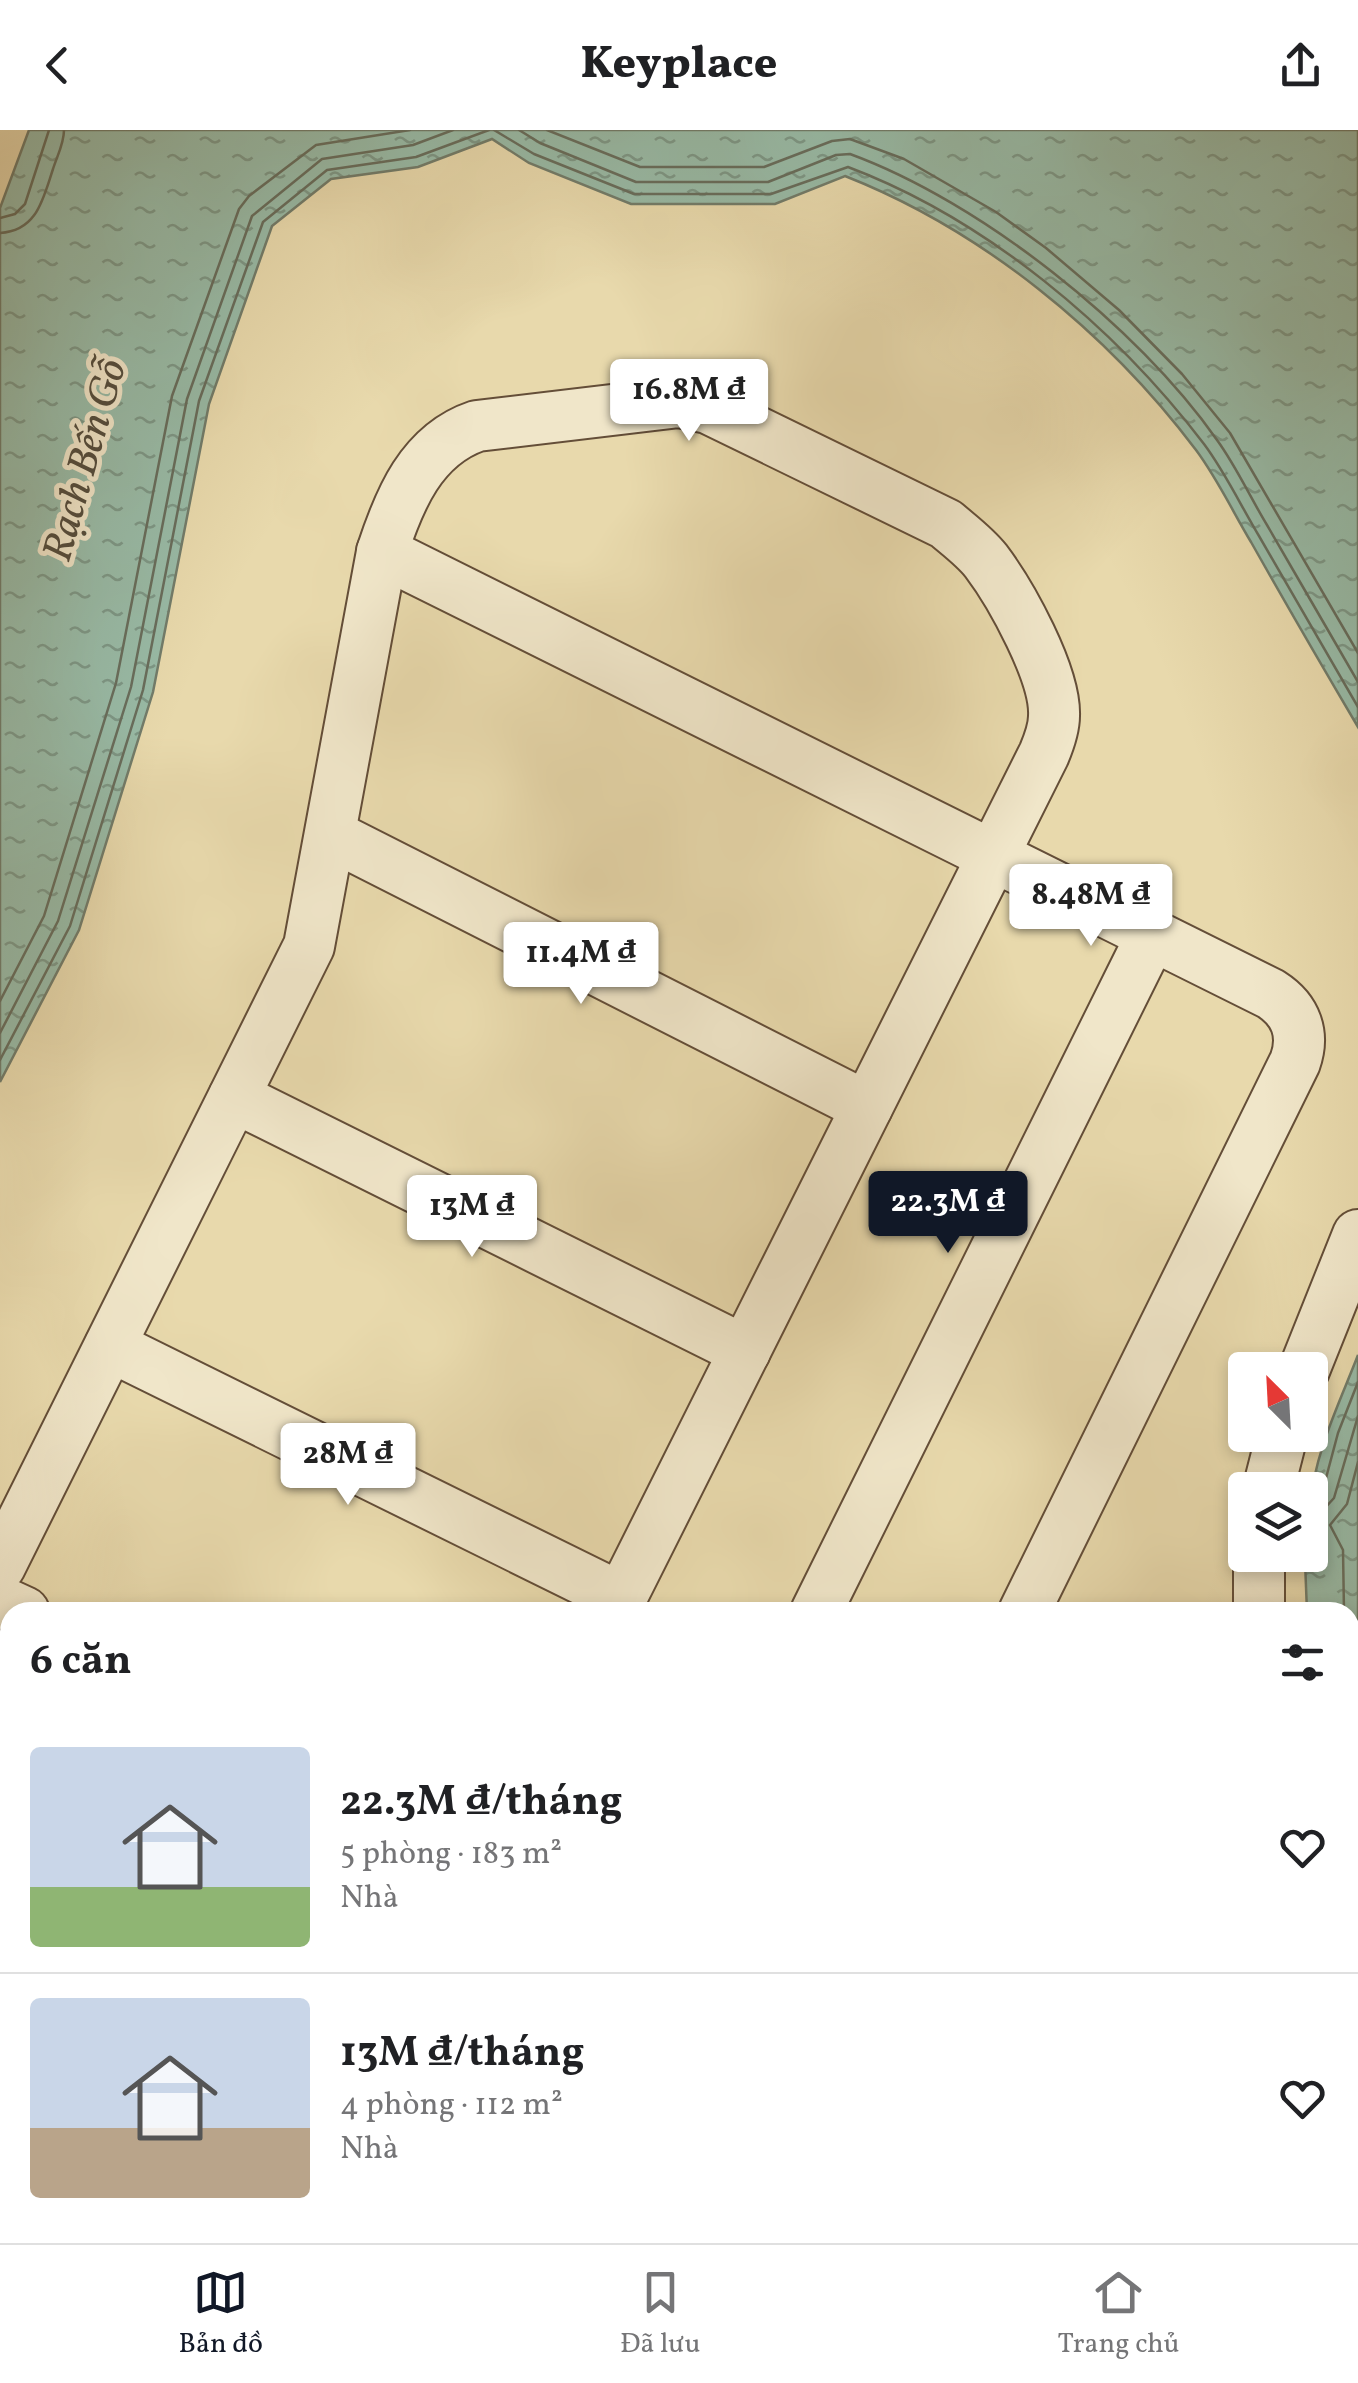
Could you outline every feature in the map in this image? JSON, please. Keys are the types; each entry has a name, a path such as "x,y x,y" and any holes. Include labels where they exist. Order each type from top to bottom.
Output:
{"street":[{"path":"0,1566 309,946 382,552 406,491 448,438 493,422 664,402 694,403 956,532 985,561 1041,663 1055,714 1044,754 994,856 619,1602"},
{"path":"382,552 1285,1004 1298,1026 1298,1053 1029,1602"},
{"path":"331,835 867,1107"},
{"path":"821,1602 1152,935"},
{"path":"234,1098 745,1351"},
{"path":"1311,1352 1358,1235"},
{"path":"110,1346 611,1602"},
{"path":"1259,1602 1260,1572"}],"water":[{"name":"Rạch Bến Gỗ","path":"29,130 1358,130 1358,727 1211,472 1161,407 1123,365 1038,289 993,255 896,198 845,176 775,204 631,204 529,163 492,139 418,167 331,179 272,226 209,404 153,692 79,930 0,1082 0,208"},
{"path":"1358,1355 1358,1602 1307,1602 1305,1572 1328,1572 1328,1472 1316,1472 1322,1452 1328,1452 1328,1430"}]}
